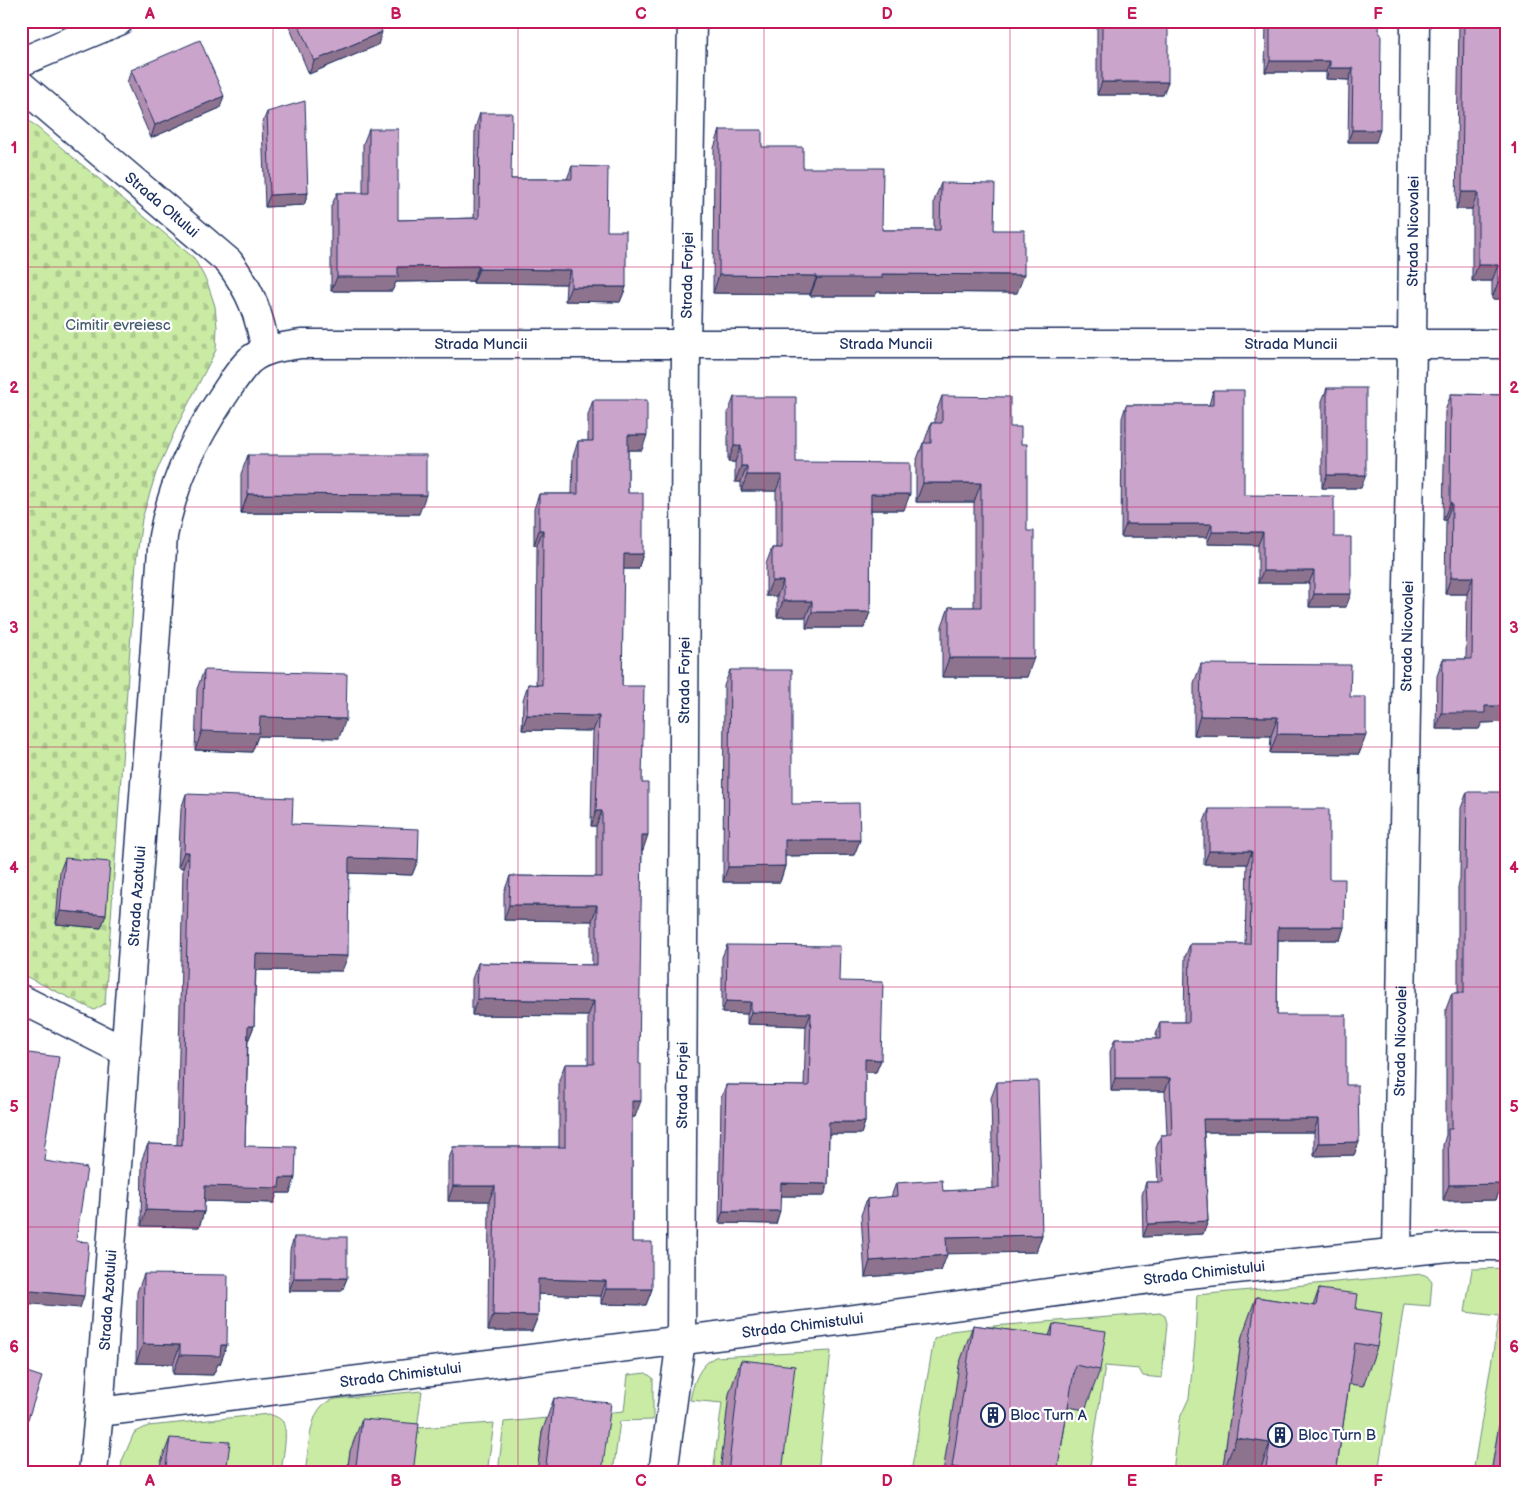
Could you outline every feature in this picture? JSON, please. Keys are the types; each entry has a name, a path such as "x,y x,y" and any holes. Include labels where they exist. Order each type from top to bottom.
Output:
{"street":[{"path":"21,62 119,21"},
{"name":"Strada Forjei","path":"663,1473 681,1340 686,345 692,21"},
{"name":"Strada Nicovalei","path":"1397,1252 1412,344 1415,21"},
{"name":"Strada Oltului","path":"21,85 230,262 243,280 254,302 266,351"},
{"name":"Strada Muncii","path":"266,351 301,344 1507,344"},
{"name":"Strada Azotului","path":"93,1473 126,1052 160,561 168,510 175,486 201,429 238,372 251,360 266,351"},
{"path":"21,1000 126,1052"},
{"name":"Strada Chimistului","path":"99,1412 888,1315 1188,1274 1459,1246 1507,1246"}],"green space":[{"name":"Cimitir evreiesc","path":"21,114 194,258 207,282 215,306 217,327 216,350 178,424 156,473 142,519 136,562 105,1004 94,1010 21,974"},
{"path":"1507,1268 1507,1376 1491,1473 1473,1473 1499,1316 1465,1312 1472,1269"},
{"path":"1422,1274 1427,1276 1432,1282 1430,1306 1404,1304 1378,1473 1328,1473 1242,1336 1222,1473 1173,1473 1179,1420 1189,1398 1195,1342 1197,1295"},
{"path":"1160,1313 1165,1316 1167,1323 1162,1378 1143,1376 1139,1369 1105,1366 1089,1473 1049,1473 1033,1427 1091,1372 943,1473 911,1473 934,1339 951,1331 993,1326"},
{"path":"831,1351 818,1473 774,1473 730,1394 720,1473 713,1473 722,1403 690,1400 695,1381 709,1360 715,1357"},
{"path":"646,1373 653,1378 653,1420 620,1421 613,1473 594,1473 542,1432 537,1473 498,1473 504,1422 624,1411 628,1375"},
{"path":"422,1391 417,1428 494,1423 487,1473 406,1473 350,1451 347,1473 305,1473 311,1429 317,1413 324,1404 335,1399"},
{"path":"269,1414 280,1419 285,1427 281,1473 220,1473 220,1467 161,1462 160,1473 120,1473 122,1461 134,1433 148,1426"}],"building":[{"path":"297,21 378,21 382,32 314,61"},
{"path":"1102,21 1168,21 1168,82 1102,82"},
{"path":"1270,21 1379,21 1379,34 1381,34 1380,130 1352,130 1353,68 1330,68 1330,61 1270,61"},
{"path":"1464,21 1507,21 1507,282 1498,282 1498,265 1478,265 1478,192 1462,192"},
{"path":"200,40 224,96 155,125 131,70"},
{"path":"305,101 308,193 270,195 267,112"},
{"path":"480,113 512,113 511,179 572,179 572,166 608,167 607,231 626,231 626,287 571,287 571,270 479,269 479,266 398,267 398,277 337,277 337,193 369,193 369,129 398,129 398,220 479,218"},
{"path":"720,130 762,130 762,147 803,147 803,168 883,168 882,230 940,230 941,183 995,184 994,230 1024,230 1024,275 882,274 882,278 817,278 817,276 719,275"},
{"path":"1327,388 1366,388 1366,475 1327,475"},
{"path":"1213,390 1244,390 1244,495 1334,496 1334,537 1351,537 1351,594 1314,594 1314,571 1263,571 1263,532 1212,532 1212,524 1126,524 1126,405 1213,405"},
{"path":"1451,394 1507,395 1507,706 1485,706 1485,713 1442,713 1443,659 1472,659 1473,577 1451,577"},
{"path":"942,396 1010,397 1010,427 1021,427 1021,444 1027,444 1027,531 1034,531 1034,658 949,658 949,607 981,607 981,483 923,483 923,443 931,443 931,423 942,423"},
{"path":"734,397 796,397 796,462 910,463 910,494 871,494 870,612 812,612 812,601 783,601 783,581 772,581 772,548 782,548 782,475 747,475 747,466 741,466 741,446 734,446"},
{"path":"593,400 647,400 647,435 628,435 628,493 643,493 643,554 624,554 622,686 644,686 642,783 648,783 648,835 642,835 639,1064 641,1064 641,1101 632,1101 632,1242 652,1242 652,1289 606,1289 606,1281 538,1279 538,1316 493,1315 495,1186 453,1186 453,1147 565,1147 565,1064 594,1064 594,1001 477,999 478,963 597,965 597,905 509,905 510,876 602,877 602,811 596,811 599,716 527,715 528,684 542,685 543,530 539,530 539,494 578,494 578,441 593,441"},
{"path":"248,455 426,455 426,495 248,494"},
{"path":"1201,664 1351,665 1350,697 1366,697 1366,735 1277,734 1278,717 1200,716"},
{"path":"204,670 347,674 346,719 260,717 259,733 202,731"},
{"path":"730,670 792,670 792,804 859,803 860,840 785,840 785,866 728,867"},
{"path":"1467,792 1507,792 1507,1164 1501,1164 1502,1184 1449,1185 1448,1129 1452,1129 1452,993 1464,993 1464,870 1466,870"},
{"path":"186,794 293,798 292,824 419,829 418,860 349,858 348,956 256,954 254,1026 248,1026 245,1146 296,1147 295,1178 280,1178 279,1188 205,1186 204,1212 146,1210 148,1144 182,1145 189,852 184,852"},
{"path":"1209,809 1329,809 1329,879 1345,879 1344,927 1278,927 1277,1015 1346,1015 1346,1085 1358,1085 1359,1142 1319,1143 1318,1119 1203,1119 1208,1221 1148,1224 1146,1182 1163,1182 1161,1135 1172,1135 1170,1078 1115,1078 1115,1039 1160,1039 1160,1022 1189,1022 1190,944 1250,944 1252,851 1209,851"},
{"path":"65,858 110,862 106,915 60,911"},
{"path":"727,945 840,946 839,981 883,982 881,1060 865,1059 865,1122 829,1122 828,1184 781,1183 780,1211 723,1211 726,1085 809,1086 811,1013 751,1012 751,1002 726,1001"},
{"path":"21,1052 59,1057 44,1150 46,1150 45,1161 87,1168 76,1241 89,1242 84,1296 21,1290"},
{"path":"1038,1081 1042,1235 946,1237 947,1255 870,1261 867,1199 897,1196 896,1183 942,1180 943,1191 999,1188 997,1082"},
{"path":"294,1237 347,1237 347,1278 294,1278"},
{"path":"144,1274 228,1275 227,1345 221,1345 220,1356 180,1355 180,1345 143,1344"},
{"path":"1319,1289 1358,1294 1356,1309 1382,1313 1377,1347 1355,1343 1336,1473 1265,1473 1270,1443 1236,1438 1256,1297 1316,1306"},
{"path":"1053,1324 1106,1331 1100,1370 1075,1365 1057,1473 987,1473 952,1467 973,1325 1052,1336"},
{"path":"741,1360 795,1366 782,1473 728,1473"},
{"path":"21,1370 42,1377 21,1440"},
{"path":"554,1398 611,1403 602,1473 545,1473"},
{"path":"362,1419 419,1424 413,1473 355,1473"},
{"path":"1507,1425 1507,1455 1502,1454"},
{"path":"170,1438 230,1442 226,1473 165,1473"}],"place":[{"name":"Bloc Turn A","path":"993,1415"},
{"name":"Bloc Turn B","path":"1280,1435"}]}
